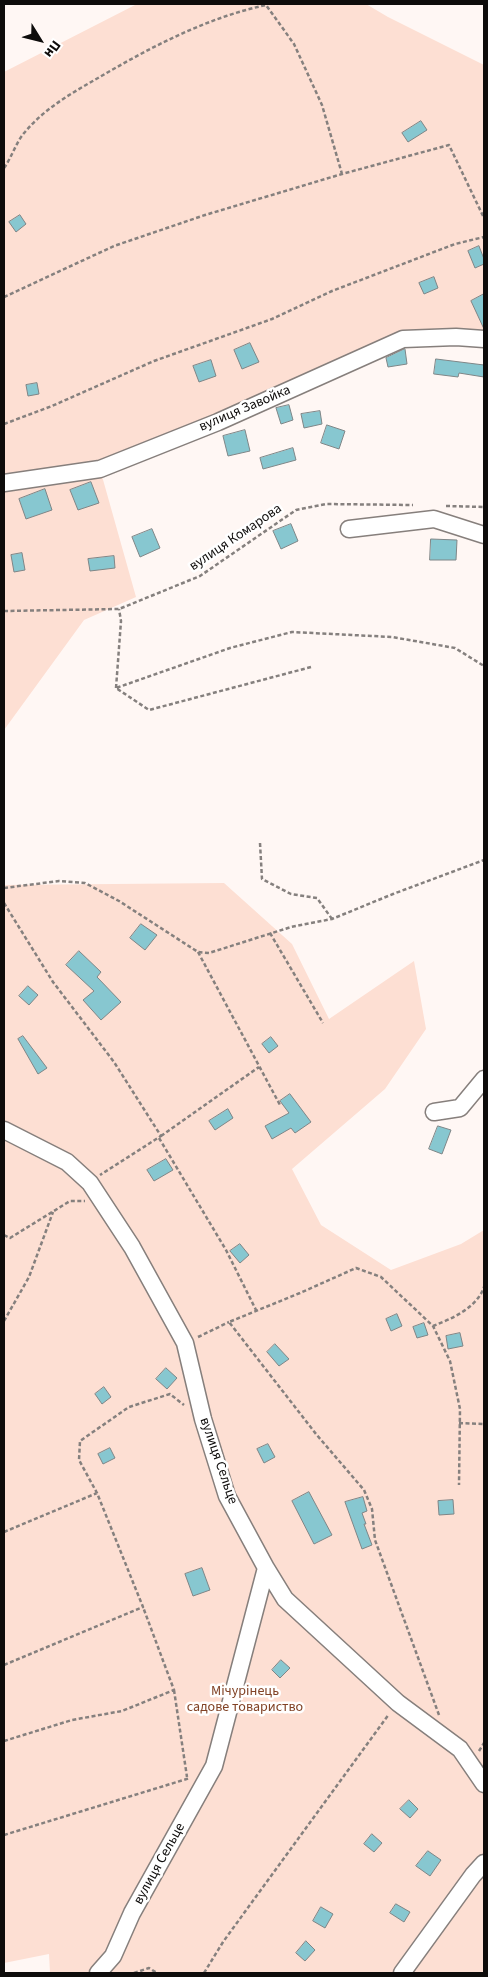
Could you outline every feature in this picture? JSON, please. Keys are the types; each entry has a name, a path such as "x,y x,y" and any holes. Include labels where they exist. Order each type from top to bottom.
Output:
{"street":[{"name":"вулиця Завойка","path":"4,483 100,469 218,422 403,339 456,337 484,340"},
{"path":"349,529 434,520 484,535"},
{"path":"434,1112 460,1108 484,1079"},
{"name":"вулиця Сельце","path":"4,1130 67,1162 90,1183 132,1247 185,1343 203,1419 227,1496 266,1568 214,1766 132,1913 113,1956 98,1973"},
{"path":"266,1568 285,1599 398,1703 460,1749 484,1784"},
{"path":"402,1973 473,1875 484,1863"}],"path":[{"path":"4,168 24,132 59,101 165,41 234,12 266,5 294,44 322,105 342,174"},
{"path":"4,297 114,246 205,215 342,174 449,145 484,218"},
{"path":"4,424 52,406 154,361 272,319 332,291 454,244 484,236"},
{"name":"вулиця Комарова","path":"4,611 120,609 200,576 296,510 326,504 415,506"},
{"path":"445,506 484,507"},
{"path":"116,688 121,621 120,609"},
{"path":"116,688 230,648 292,632 392,637 455,648 484,666"},
{"path":"116,688 149,710 311,668"},
{"path":"260,843 262,880 291,894 317,898 332,919"},
{"path":"4,888 59,881 85,883 119,901 198,952 209,953 291,927 332,919 484,860"},
{"path":"4,903 54,982 114,1062 226,1250 256,1310"},
{"path":"270,934 323,1022"},
{"path":"198,952 280,1105"},
{"path":"90,1183 160,1137 259,1067"},
{"path":"4,1235 10,1238 70,1201 102,1202"},
{"path":"4,1321 28,1277 53,1212"},
{"path":"185,1343 256,1310 356,1268 381,1277 433,1326 450,1361 460,1409 459,1485"},
{"path":"433,1326 458,1316 482,1294 484,1288"},
{"path":"229,1322 316,1434 364,1490 372,1509 375,1540 448,1740"},
{"path":"4,1835 188,1778 174,1690 97,1493 79,1460 80,1440 129,1407 170,1394 203,1419"},
{"path":"459,1423 484,1424"},
{"path":"4,1532 97,1493"},
{"path":"4,1665 143,1607"},
{"path":"4,1741 72,1720 122,1711 174,1690"},
{"path":"204,1973 223,1942 398,1703"},
{"path":"134,1973 149,1968 157,1973"}],"green space":[{"path":"137,4 366,4 484,65 484,339 403,339 100,469 136,597 84,620 4,730 4,72"},
{"name":"Мічурінець садове товариство","path":"224,883 292,944 329,1019 414,961 426,1029 385,1089 292,1169 321,1225 391,1270 461,1244 484,1230 484,1973 50,1973 49,1954 4,1963 4,885"}],"building":[{"path":"421,121 427,130 408,142 402,133"},
{"path":"20,215 26,224 16,232 9,222"},
{"path":"479,246 484,264 475,268 468,251"},
{"path":"434,277 438,288 424,294 419,283"},
{"path":"484,294 484,329 471,301"},
{"path":"250,343 259,362 242,369 234,350"},
{"path":"405,349 407,364 388,367 386,358"},
{"path":"436,359 484,365 484,377 459,373 458,377 434,374"},
{"path":"211,360 216,376 199,382 193,366"},
{"path":"37,383 39,394 28,396 26,385"},
{"path":"289,405 293,420 281,424 276,408"},
{"path":"320,411 322,424 304,428 301,414"},
{"path":"327,425 345,431 339,449 321,443"},
{"path":"245,430 250,451 228,456 223,436"},
{"path":"293,448 296,460 263,469 260,458"},
{"path":"91,482 99,503 78,510 70,490"},
{"path":"45,489 52,510 26,519 19,499"},
{"path":"291,524 298,541 281,549 273,531"},
{"path":"152,529 160,548 140,557 132,537"},
{"path":"431,539 457,540 456,560 430,560"},
{"path":"22,553 25,570 14,572 11,555"},
{"path":"114,556 115,568 90,571 88,559"},
{"path":"141,924 157,935 145,950 130,938"},
{"path":"79,951 101,972 97,977 121,1002 101,1020 83,1000 94,991 66,965"},
{"path":"28,986 38,995 29,1005 19,996"},
{"path":"23,1036 47,1068 38,1074 18,1039"},
{"path":"271,1037 278,1046 269,1053 262,1044"},
{"path":"290,1094 311,1122 295,1133 291,1128 272,1139 265,1126 289,1113 280,1101"},
{"path":"228,1109 233,1118 215,1130 209,1121"},
{"path":"438,1126 451,1130 442,1154 429,1149"},
{"path":"166,1159 173,1170 154,1181 147,1170"},
{"path":"240,1244 249,1255 240,1263 230,1251"},
{"path":"397,1314 402,1326 391,1331 386,1319"},
{"path":"424,1323 428,1335 417,1338 413,1327"},
{"path":"460,1333 463,1346 448,1349 446,1336"},
{"path":"275,1344 289,1359 279,1366 267,1352"},
{"path":"166,1368 177,1378 167,1389 156,1379"},
{"path":"104,1387 111,1397 102,1404 95,1394"},
{"path":"268,1444 275,1457 264,1463 257,1449"},
{"path":"110,1448 115,1458 103,1464 98,1454"},
{"path":"309,1492 332,1535 314,1544 292,1501"},
{"path":"363,1497 367,1511 362,1513 366,1524 364,1524 372,1545 362,1549 345,1502"},
{"path":"453,1500 454,1514 439,1515 438,1501"},
{"path":"202,1568 210,1590 193,1596 185,1574"},
{"path":"281,1660 290,1668 280,1678 272,1670"},
{"path":"409,1800 418,1809 410,1818 400,1809"},
{"path":"372,1834 382,1843 374,1852 364,1844"},
{"path":"428,1851 441,1860 430,1876 416,1866"},
{"path":"396,1904 410,1912 404,1922 390,1913"},
{"path":"321,1907 333,1914 325,1928 313,1921"},
{"path":"306,1941 315,1950 305,1961 296,1953"}]}
